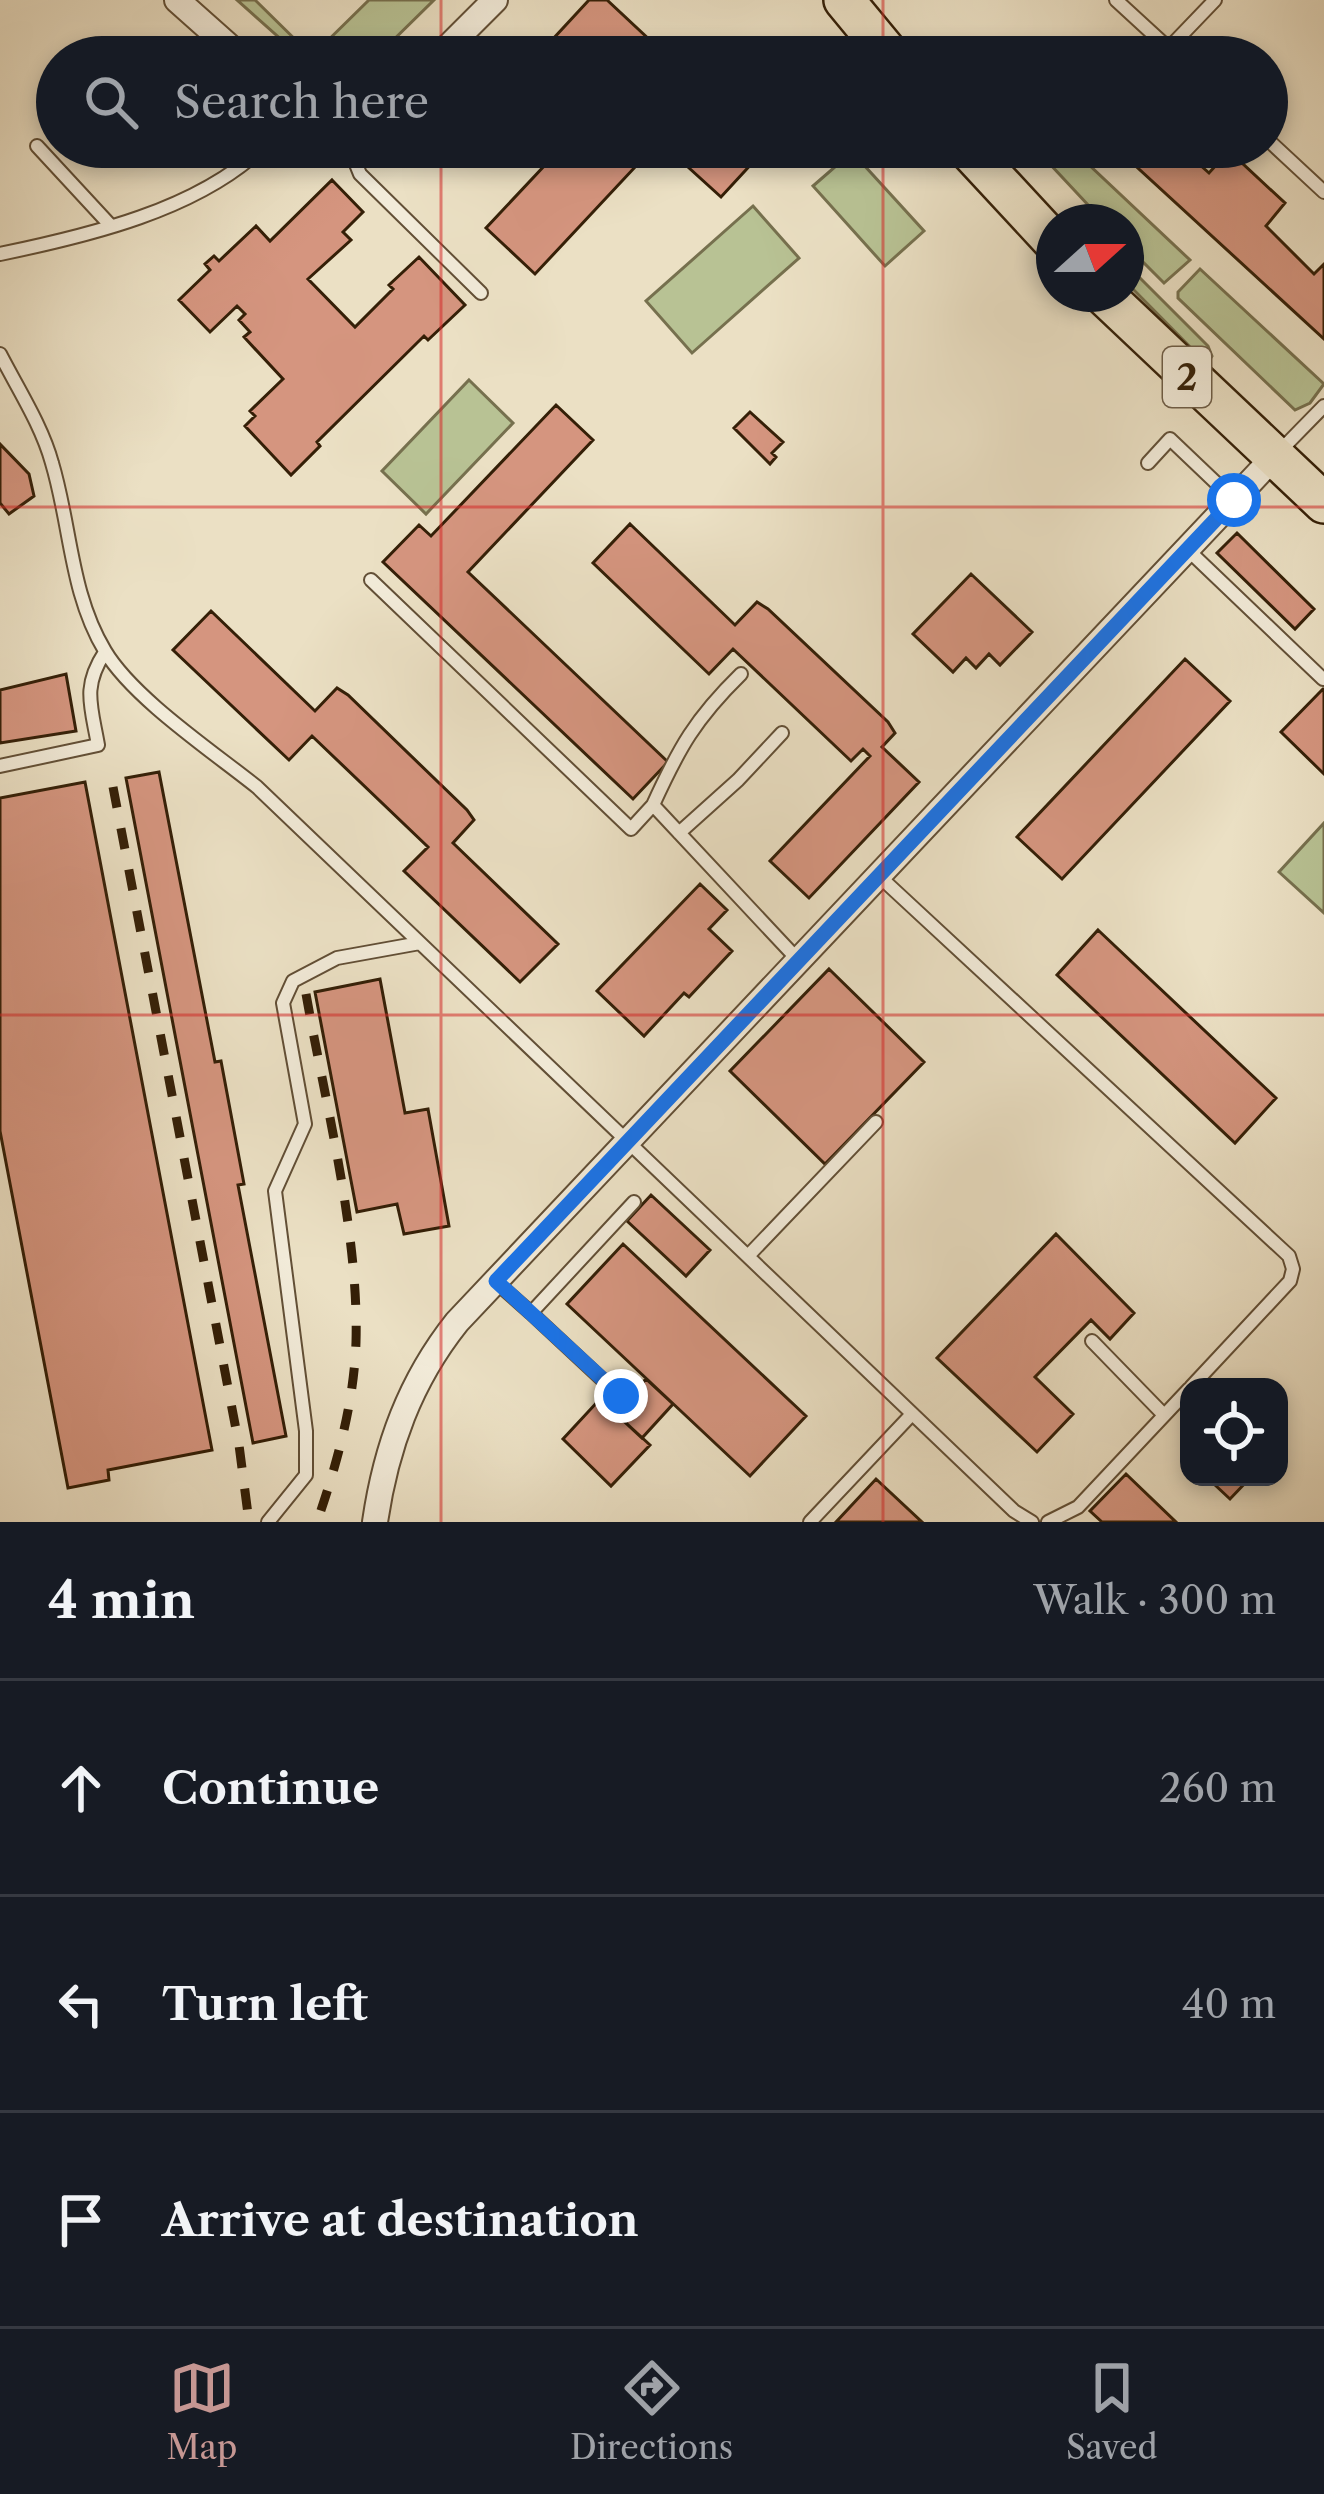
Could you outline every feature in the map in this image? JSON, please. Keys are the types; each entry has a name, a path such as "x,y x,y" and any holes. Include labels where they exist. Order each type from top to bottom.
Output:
{"main road":[{"path":"844,0 873,36"},
{"path":"985,168 1036,223"},
{"name":"2","path":"1122,312 1324,503"}],"street":[{"path":"177,0 217,36"},
{"path":"458,36 494,0"},
{"path":"819,0 867,36"},
{"path":"375,1522 380,1485 412,1388 434,1351 1274,457"}],"lane":[{"path":"1116,0 1155,36"},
{"path":"1187,36 1215,0"},
{"path":"1288,159 1324,192"},
{"path":"58,168 112,226"},
{"path":"0,254 112,226 220,183 238,168"},
{"path":"358,168 481,293"},
{"path":"2,363 52,460 75,577 105,652 125,678 257,788 1013,1511 1032,1522"},
{"path":"1274,457 1324,406"},
{"path":"1148,463 1170,440 1234,500"},
{"path":"1187,549 1323,679"},
{"path":"371,580 631,829 653,806 677,749 705,709 741,674"},
{"path":"0,766 98,745 88,690 90,674 105,652"},
{"path":"679,833 782,733"},
{"path":"653,806 799,961"},
{"path":"879,876 1288,1256 1293,1269 1290,1281 1199,1378"},
{"path":"268,1522 306,1475 306,1431 274,1191 305,1124 283,1003 292,981 337,958 420,943"},
{"path":"748,1256 876,1122"},
{"path":"531,1313 634,1202"},
{"path":"496,1281 621,1396"},
{"path":"1092,1341 1165,1415"},
{"path":"1048,1522 1078,1507 1180,1399"},
{"path":"810,1522 912,1414"}],"green space":[{"path":"237,0 255,0 292,36 277,36"},
{"path":"369,0 434,0 397,36 332,36"},
{"path":"834,168 867,168 924,231 885,266 813,186"},
{"path":"1054,168 1092,168 1131,204 1087,204"},
{"path":"753,206 799,258 692,353 646,301"},
{"path":"1144,217 1190,260 1164,283 1144,263"},
{"path":"1200,269 1324,384 1310,403 1295,410 1178,298 1178,292"},
{"path":"1144,282 1208,346 1212,356 1207,364 1144,300"},
{"path":"469,380 513,423 426,514 382,471"},
{"path":"1324,823 1324,913 1279,872"}],"building":[{"path":"589,0 607,0 646,36 556,36"},
{"path":"542,168 634,168 535,274 486,228"},
{"path":"689,168 748,168 721,197"},
{"path":"1138,168 1203,168 1209,173 1214,168 1247,168 1285,203 1266,226 1314,274 1324,264 1324,339"},
{"path":"332,180 363,212 343,232 351,240 308,279 355,327 419,257 465,305 428,340 424,336 317,442 320,446 291,475 245,426 255,416 250,411 283,379 244,337 250,332 239,320 245,314 237,306 210,332 179,300 210,270 205,264 214,256 219,261 256,226 270,241"},
{"path":"556,405 593,440 468,572 668,762 633,799 383,562 419,525 431,536"},
{"path":"750,412 783,442 772,453 776,457 770,464 734,428"},
{"path":"0,444 29,474 34,496 9,514 0,503"},
{"path":"630,524 735,625 757,602 768,609 888,722 895,733 882,747 919,782 809,898 770,861 870,756 863,749 851,761 733,649 709,674 593,563"},
{"path":"1237,533 1314,609 1295,629 1217,553"},
{"path":"971,574 1032,632 1000,665 989,654 976,668 966,658 953,672 913,634"},
{"path":"211,611 315,711 337,688 348,695 467,810 474,820 453,843 558,944 520,982 404,871 428,847 312,736 289,760 173,650"},
{"path":"1185,659 1230,701 1062,879 1017,837"},
{"path":"66,674 76,731 0,743 0,690"},
{"path":"1324,689 1324,774 1281,732"},
{"path":"159,772 215,1062 221,1061 244,1184 238,1185 286,1436 253,1443 126,778"},
{"path":"85,782 212,1450 108,1470 109,1480 68,1488 0,1131 0,798"},
{"path":"700,884 727,910 709,929 732,951 644,1036 597,991"},
{"path":"1098,930 1276,1098 1235,1143 1057,975"},
{"path":"829,969 924,1062 825,1164 730,1071"},
{"path":"380,979 405,1113 428,1109 449,1226 404,1234 397,1204 357,1212 315,992"},
{"path":"651,1195 710,1250 686,1276 627,1221"},
{"path":"1056,1234 1134,1313 1110,1339 1091,1320 1035,1377 1073,1414 1037,1452 937,1358"},
{"path":"623,1244 806,1416 750,1476 567,1304"},
{"path":"646,1379 673,1404 642,1438 615,1413"},
{"path":"600,1399 650,1445 611,1486 563,1439"},
{"path":"1126,1474 1176,1522 1102,1522 1090,1511"},
{"path":"876,1479 922,1522 836,1522"},
{"path":"1216,1486 1242,1486 1230,1499"}],"railway":[{"path":"113,787 239,1445 249,1522"},
{"path":"306,994 347,1212 356,1342 348,1410 317,1522"}],"route":[{"path":"621,1396 496,1281 1234,500"}]}
